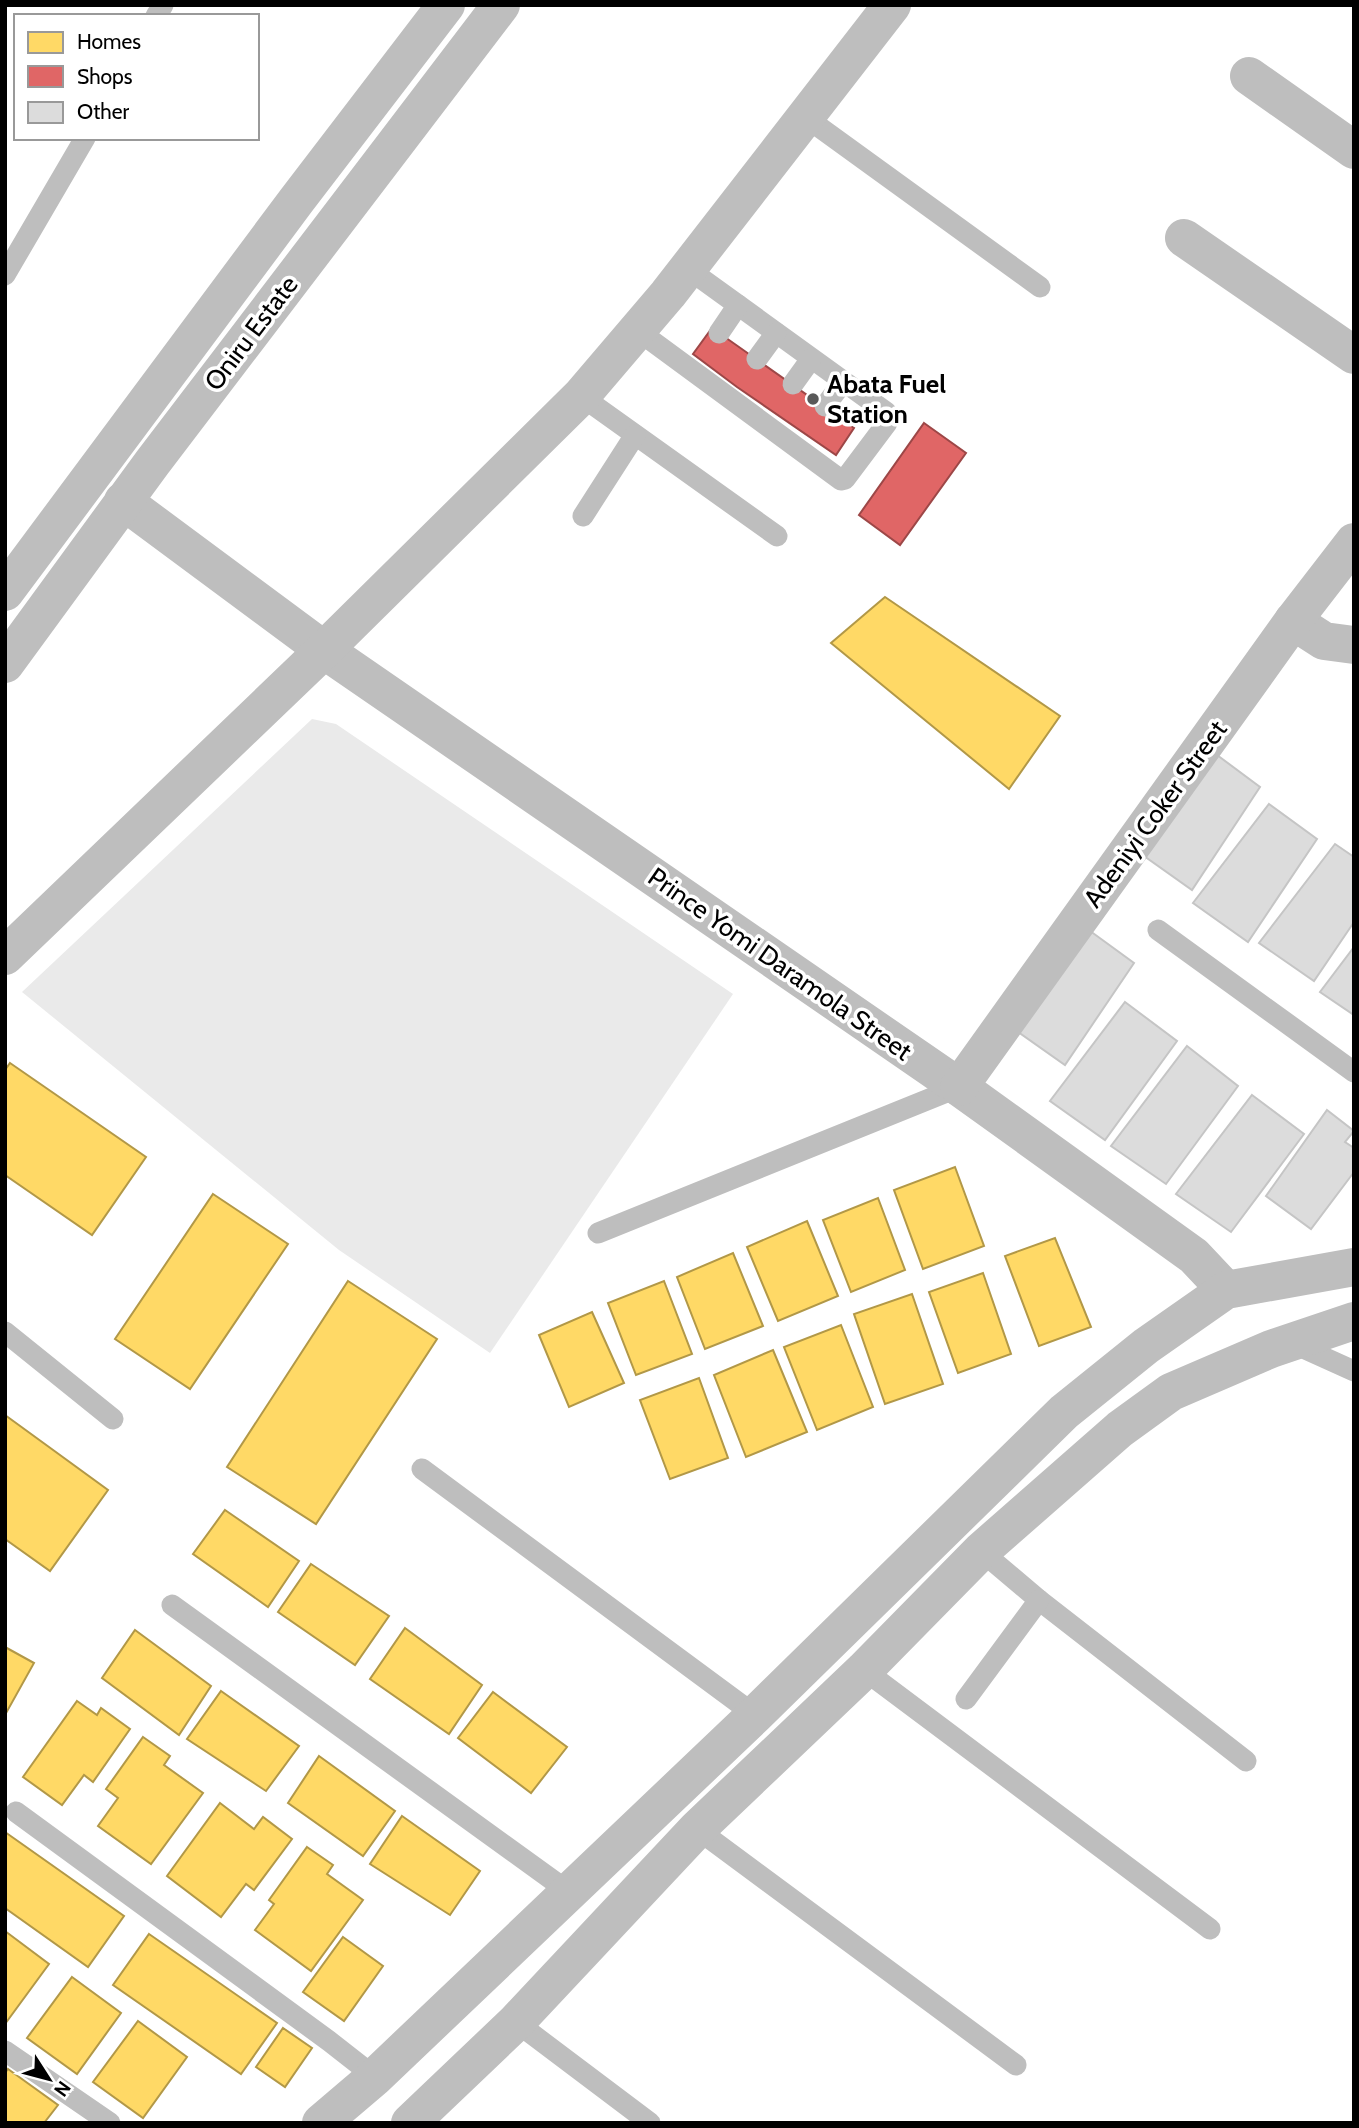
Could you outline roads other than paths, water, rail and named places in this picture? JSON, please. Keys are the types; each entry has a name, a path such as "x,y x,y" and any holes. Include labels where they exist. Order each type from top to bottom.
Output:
{"street":[{"name":"Oniru Estate","path":"5,664 123,501 136,451 296,201 446,5"},
{"name":"Oniru Estate","path":"6,591 136,451 501,5"},
{"path":"5,956 324,650 581,396 688,267 892,5"},
{"path":"1249,76 1354,150"},
{"path":"1184,238 1354,355"},
{"name":"Prince Yomi Daramola Street","path":"123,501 324,650 959,1087 1194,1256 1227,1290"},
{"name":"Adeniyi Coker Street","path":"959,1087 1293,621 1354,542"},
{"path":"1293,621 1324,641 1354,645"},
{"path":"321,2123 375,2077 755,1715 1064,1412 1146,1346 1227,1290 1354,1267"},
{"path":"410,2123 516,2022 697,1829 864,1670 981,1551 1120,1429 1171,1392 1290,1342 1354,1321"}],"lane":[{"path":"804,117 1040,287"},
{"path":"5,275 84,140"},
{"path":"637,330 695,365 801,440 843,480 887,423 886,412 688,267"},
{"path":"719,333 738,305"},
{"path":"757,359 776,333"},
{"path":"793,384 811,359"},
{"path":"825,406 843,382"},
{"path":"581,396 777,536"},
{"path":"583,516 635,435"},
{"path":"1158,930 1354,1072"},
{"path":"598,1233 959,1087"},
{"path":"5,1332 113,1419"},
{"path":"1290,1342 1354,1371"},
{"path":"422,1469 755,1715"},
{"path":"981,1551 1039,1600 1246,1761"},
{"path":"966,1699 1039,1600"},
{"path":"172,1605 569,1892"},
{"path":"864,1670 1210,1929"},
{"path":"16,1812 375,2077"},
{"path":"697,1829 1016,2065"},
{"path":"516,2022 650,2123"},
{"path":"5,2051 110,2123"}],"place":[{"name":"Abata Fuel Station","path":"813,399"}]}
